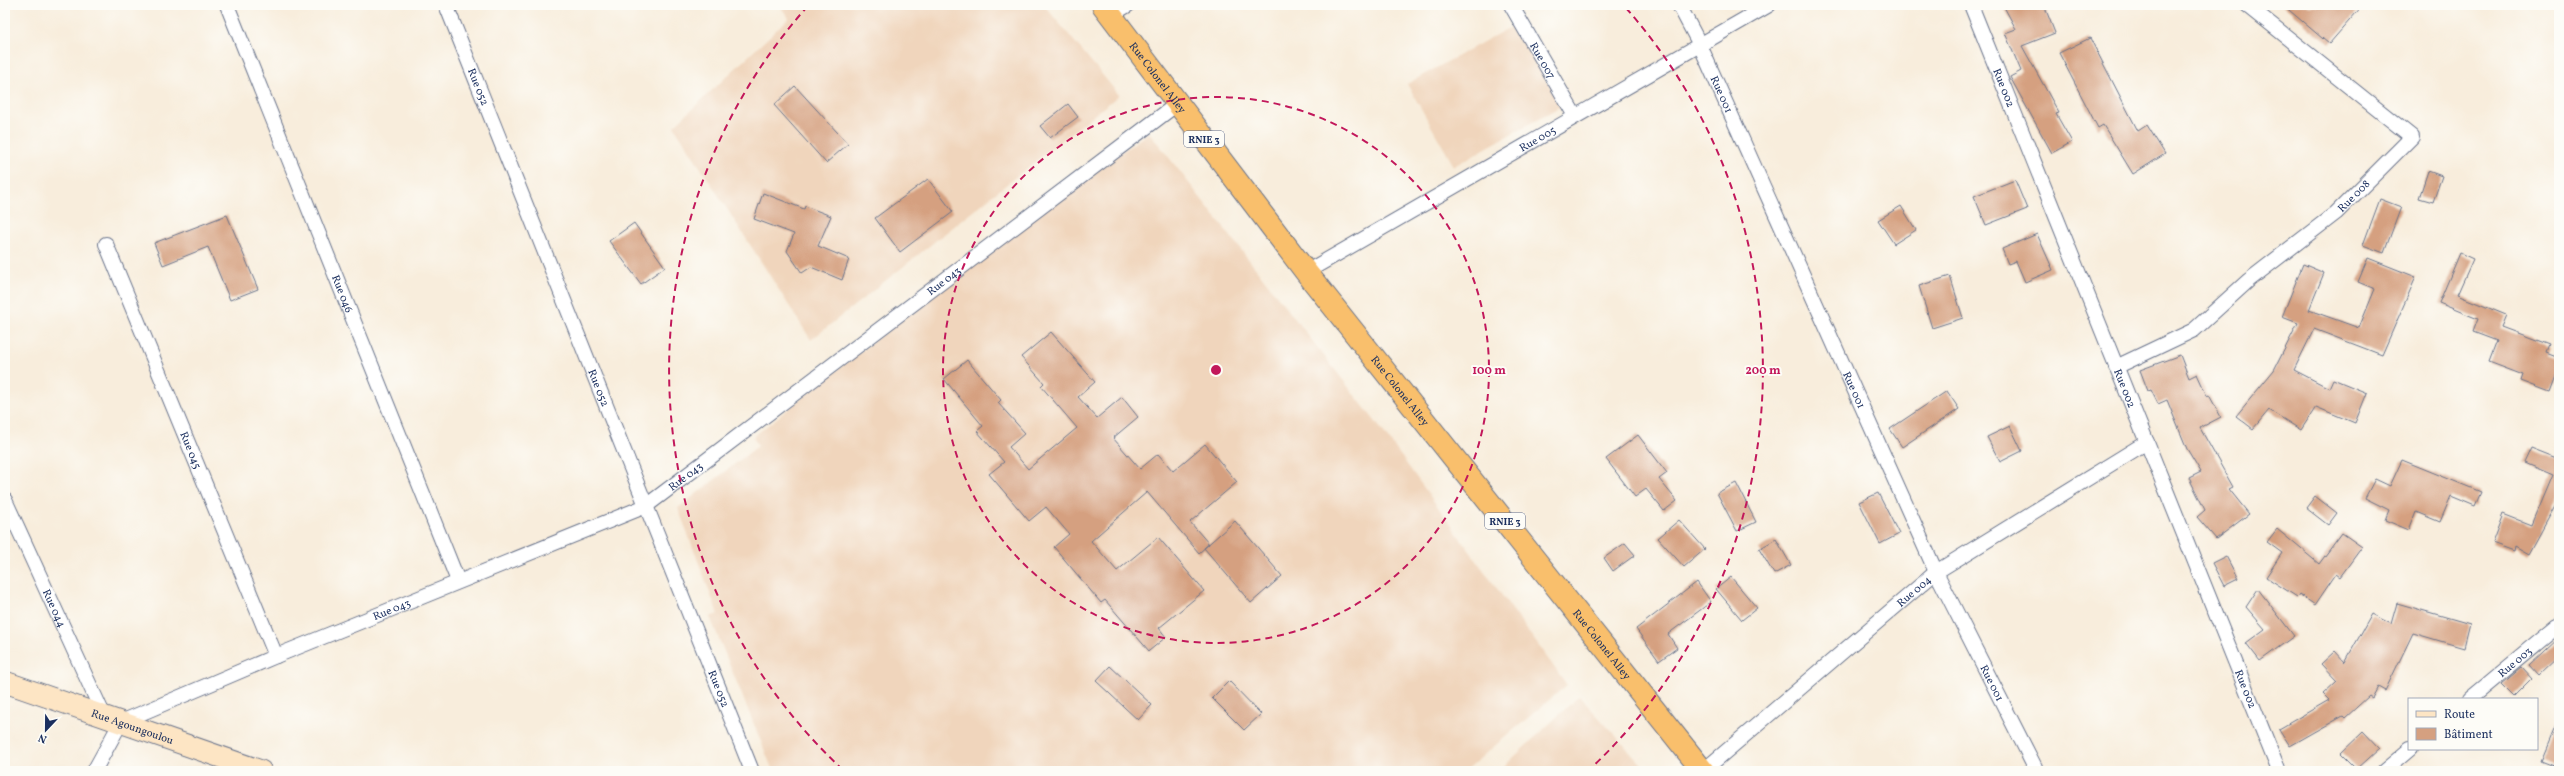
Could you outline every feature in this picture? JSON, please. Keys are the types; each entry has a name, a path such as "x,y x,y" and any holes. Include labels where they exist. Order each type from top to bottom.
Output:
{"highway":[{"name":"Rue Colonel Alley","path":"1114,8 1178,104 1306,272 1702,771"}],"main road":[{"name":"Rue Agoungoulou","path":"5,682 261,771"}],"street":[{"name":"Rue 046","path":"228,5 458,581"},
{"name":"Rue 052","path":"446,5 752,771"},
{"name":"Rue 007","path":"1511,5 1575,116"},
{"name":"Rue 001","path":"1680,5 1699,44 1936,572 2037,771"},
{"name":"Rue 005","path":"1306,272 1769,5"},
{"name":"Rue 002","path":"1971,5 2279,771"},
{"name":"Rue 008","path":"2116,366 2194,330 2249,280 2336,214 2412,137 2247,5"},
{"name":"Rue 043","path":"113,719 276,656 646,506 1178,104"},
{"name":"Rue 045","path":"106,244 276,656"},
{"name":"Rue 004","path":"1702,771 1936,572 2147,442"},
{"name":"Rue 044","path":"5,500 113,719"},
{"name":"Rue 003","path":"2471,698 2559,625"},
{"path":"94,771 113,719"},
{"path":"2384,771 2409,750"}],"shaded area":[{"path":"779,5 1044,5 1119,95 811,340 674,126 789,18"},
{"path":"1514,25 1561,106 1454,166 1407,84"},
{"path":"1149,132 1382,430 1567,685 1465,771 773,771 710,617 718,614 678,508 758,446 753,437 967,267"},
{"path":"1579,696 1648,771 1499,771"}],"building":[{"path":"2003,5 2044,5 2055,33 2022,46 2059,113 2056,114 2072,142 2052,153 2010,77 2021,71 2005,33 2016,29"},
{"path":"2283,5 2363,5 2329,44"},
{"path":"2090,38 2138,131 2147,125 2165,154 2133,174 2103,125 2098,128 2059,53"},
{"path":"795,86 848,144 826,163 774,105"},
{"path":"1068,104 1078,117 1050,138 1040,126"},
{"path":"2428,171 2442,176 2433,202 2419,198"},
{"path":"928,179 953,212 900,252 875,218"},
{"path":"2015,180 2027,209 1986,225 1974,196"},
{"path":"763,193 804,209 805,206 831,216 818,246 849,259 842,280 811,267 802,273 787,251 794,234 754,219"},
{"path":"2380,199 2401,207 2384,253 2363,245"},
{"path":"1901,206 1916,230 1894,244 1878,220"},
{"path":"227,215 258,289 230,300 208,247 163,265 154,243"},
{"path":"634,223 665,267 641,284 609,241"},
{"path":"2037,234 2053,270 2025,282 2016,261 2008,264 2002,249"},
{"path":"2460,253 2473,259 2457,295 2506,315 2501,327 2549,345 2546,353 2559,358 2559,368 2550,392 2521,381 2523,375 2489,362 2497,341 2473,332 2478,319 2439,303"},
{"path":"2368,258 2416,277 2382,355 2314,329 2294,370 2329,388 2333,379 2367,393 2355,423 2316,407 2301,430 2269,410 2253,429 2236,416 2274,370 2298,323 2282,317 2303,264 2324,273 2309,310 2359,328 2375,289 2358,282"},
{"path":"1950,276 1963,318 1932,328 1919,286"},
{"path":"1051,332 1095,382 1078,397 1097,418 1122,397 1138,417 1113,438 1140,469 1158,454 1173,471 1205,444 1237,482 1190,522 1209,544 1199,553 1147,492 1091,541 1117,571 1158,537 1204,591 1159,628 1166,637 1149,651 1105,600 1101,603 1054,547 1069,534 1046,507 1029,521 989,474 1004,462 977,431 983,426 944,379 967,360 1001,400 998,403 1025,433 1009,447 1028,469 1077,428 1041,386 1044,383 1021,357"},
{"path":"2180,355 2189,378 2197,374 2207,396 2209,395 2221,417 2200,428 2233,487 2229,489 2249,514 2216,539 2197,517 2205,510 2189,478 2201,472 2187,449 2167,400 2158,404 2151,390 2148,391 2140,370"},
{"path":"1947,391 1959,409 1902,447 1890,429"},
{"path":"2010,426 2022,451 2000,462 1987,437"},
{"path":"1638,435 1667,473 1659,479 1677,501 1664,511 1646,489 1635,497 1606,459"},
{"path":"2531,448 2559,459 2559,499 2529,554 2515,546 2514,551 2492,543 2503,514 2531,525 2552,475 2524,463"},
{"path":"2402,460 2481,492 2475,506 2451,496 2440,522 2416,512 2409,530 2385,520 2389,510 2365,498 2375,479 2390,486"},
{"path":"1736,483 1756,522 1737,531 1717,493"},
{"path":"1878,493 1899,534 1880,544 1859,502"},
{"path":"2315,496 2337,513 2328,525 2306,508"},
{"path":"1679,520 1705,549 1684,567 1658,538"},
{"path":"1235,521 1282,576 1251,603 1204,548"},
{"path":"2277,529 2319,564 2342,533 2362,547 2340,577 2336,574 2315,605 2299,594 2297,597 2266,577 2282,553 2267,542"},
{"path":"1776,539 1791,565 1774,574 1759,549"},
{"path":"1625,543 1635,555 1613,571 1604,558"},
{"path":"2226,556 2238,579 2224,586 2212,563"},
{"path":"1731,577 1757,608 1742,620 1716,589"},
{"path":"1697,582 1711,602 1668,634 1677,648 1659,661 1636,629"},
{"path":"2258,589 2294,636 2260,661 2246,643 2265,629 2246,607"},
{"path":"2397,603 2470,624 2464,648 2413,633 2385,691 2378,687 2372,698 2369,696 2345,718 2343,716 2290,746 2279,729 2329,700 2323,694 2337,681 2321,664 2335,651 2345,662 2372,614 2391,624"},
{"path":"2559,637 2559,655 2538,675 2529,665"},
{"path":"1110,666 1152,705 1138,720 1096,681"},
{"path":"2522,667 2532,678 2514,696 2502,684"},
{"path":"1229,681 1261,714 1244,730 1212,698"},
{"path":"2559,718 2559,768 2541,761"},
{"path":"2363,732 2379,749 2357,769 2341,753"}]}
